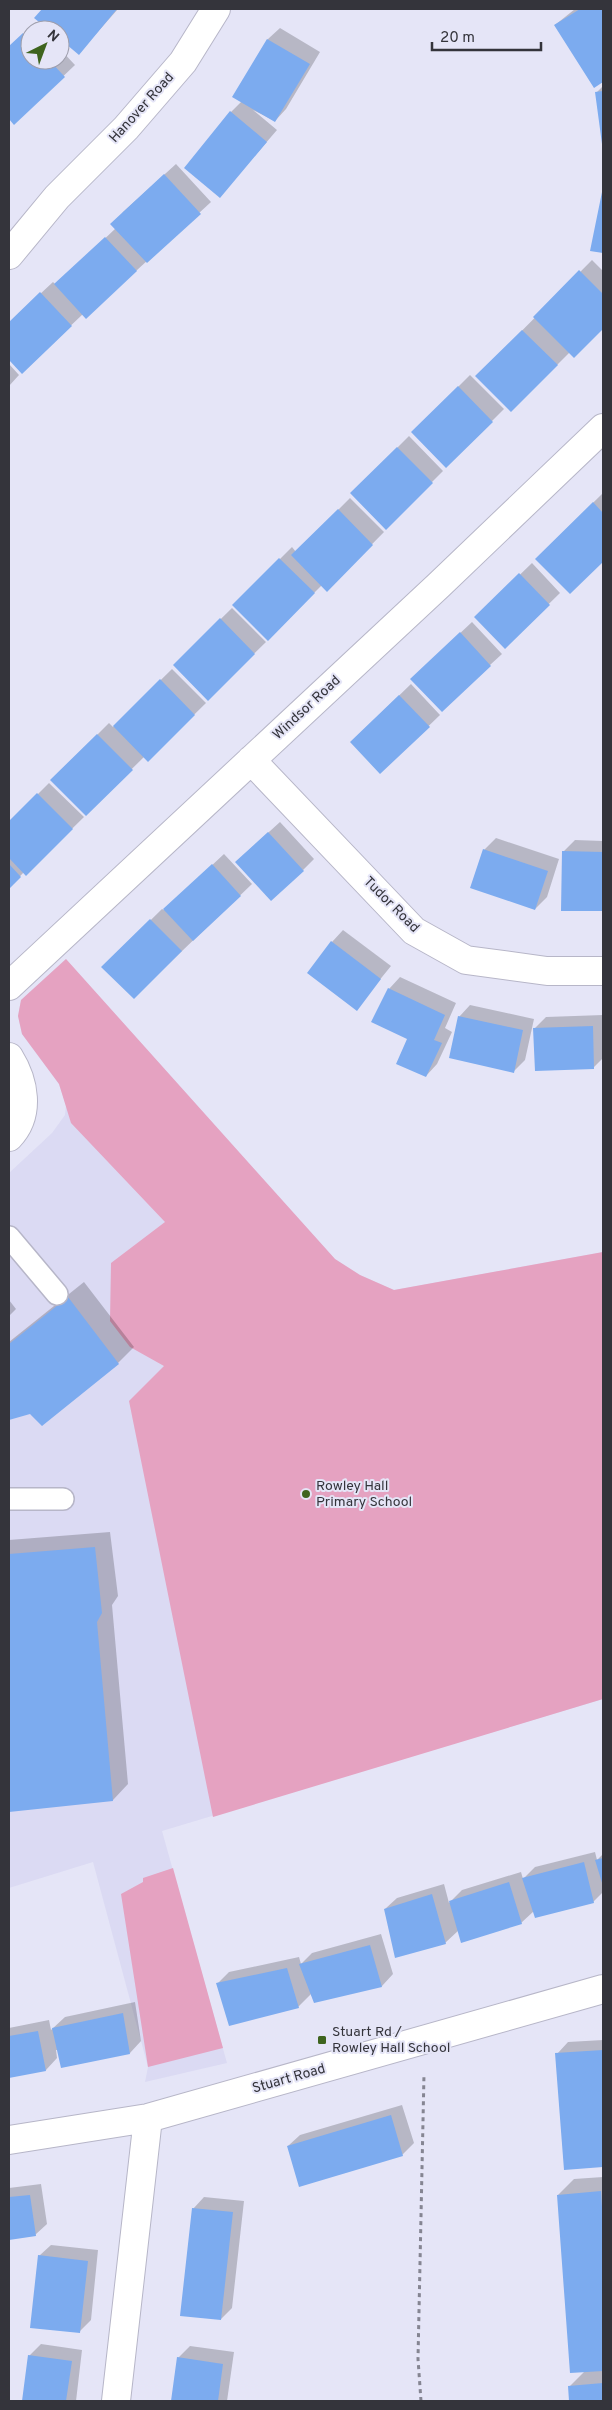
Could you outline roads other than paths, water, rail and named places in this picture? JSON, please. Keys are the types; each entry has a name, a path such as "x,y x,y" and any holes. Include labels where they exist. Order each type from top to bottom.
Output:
{"street":[{"name":"Hanover Road","path":"9,255 57,197 126,128 183,62 216,9"},
{"name":"Hanover Road","path":"9,231 57,197"},
{"name":"Windsor Road","path":"9,986 439,585 603,428"},
{"name":"Tudor Road","path":"251,760 414,931 466,960 547,971 603,971"},
{"path":"9,1057 22,1086 24,1105 15,1130 9,1137"},
{"name":"Stuart Road","path":"9,2140 148,2118 603,1989"},
{"path":"116,2401 148,2118"}],"lane":[{"path":"9,1237 57,1294"},
{"path":"9,1499 64,1499"}],"place":[{"name":"Rowley Hall Primary School","path":"306,1494"},
{"name":"Stuart Rd / Rowley Hall School","path":"322,2040"}]}
